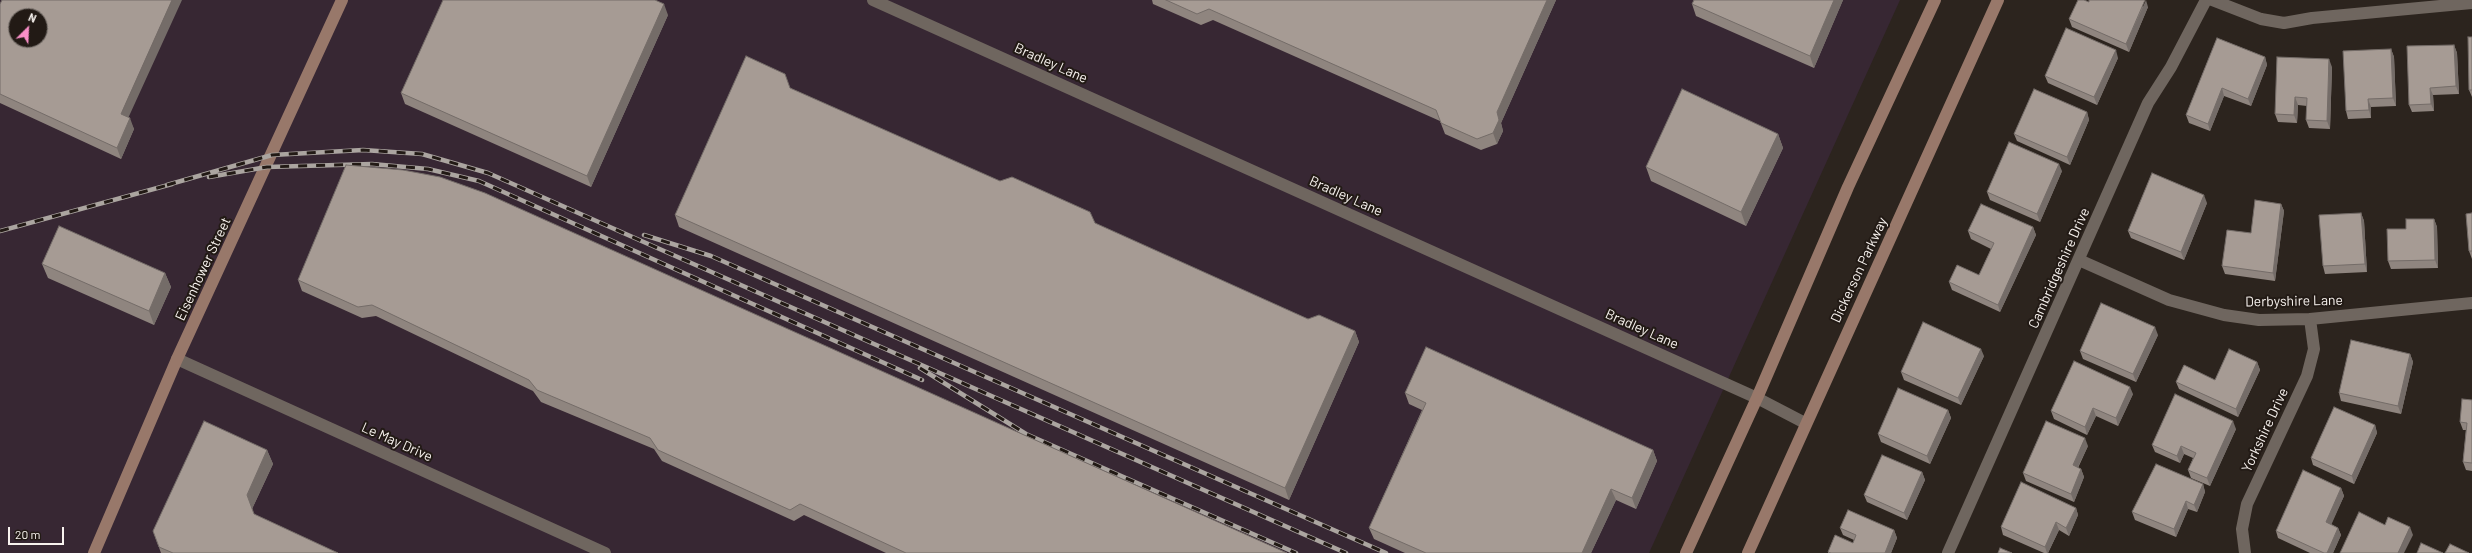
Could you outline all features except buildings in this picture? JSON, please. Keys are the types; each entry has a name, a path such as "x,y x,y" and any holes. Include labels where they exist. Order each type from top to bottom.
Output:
{"main road":[{"name":"Eisenhower Street","path":"94,553 177,359 342,0"},
{"path":"1686,553 1757,398 1848,187 1935,0"},
{"name":"Dickerson Parkway","path":"1748,553 1805,423 1998,0"}],"street":[{"name":"Bradley Lane","path":"873,0 1757,398 1805,423"},
{"name":"Cambridgeshire Drive","path":"1948,553 2148,103 2171,67 2206,0"},
{"path":"2212,0 2261,19 2284,23 2312,18 2472,3"},
{"name":"Derbyshire Lane","path":"2079,260 2169,300 2205,310 2259,320 2310,319 2472,303"},
{"name":"Yorkshire Drive","path":"2245,553 2242,529 2247,504 2307,376 2314,349 2310,319"},
{"name":"Le May Drive","path":"177,359 605,553"}],"shaded area":[{"path":"0,0 1900,0 1649,553 0,553"}],"railway":[{"path":"167,185 272,155 363,150 422,154 488,173 1346,553"},
{"path":"209,177 267,167 372,164 428,169 479,181 922,380"},
{"path":"0,231 172,184"},
{"path":"644,235 711,256 1386,553"},
{"path":"920,368 1026,434 1296,553"}]}
